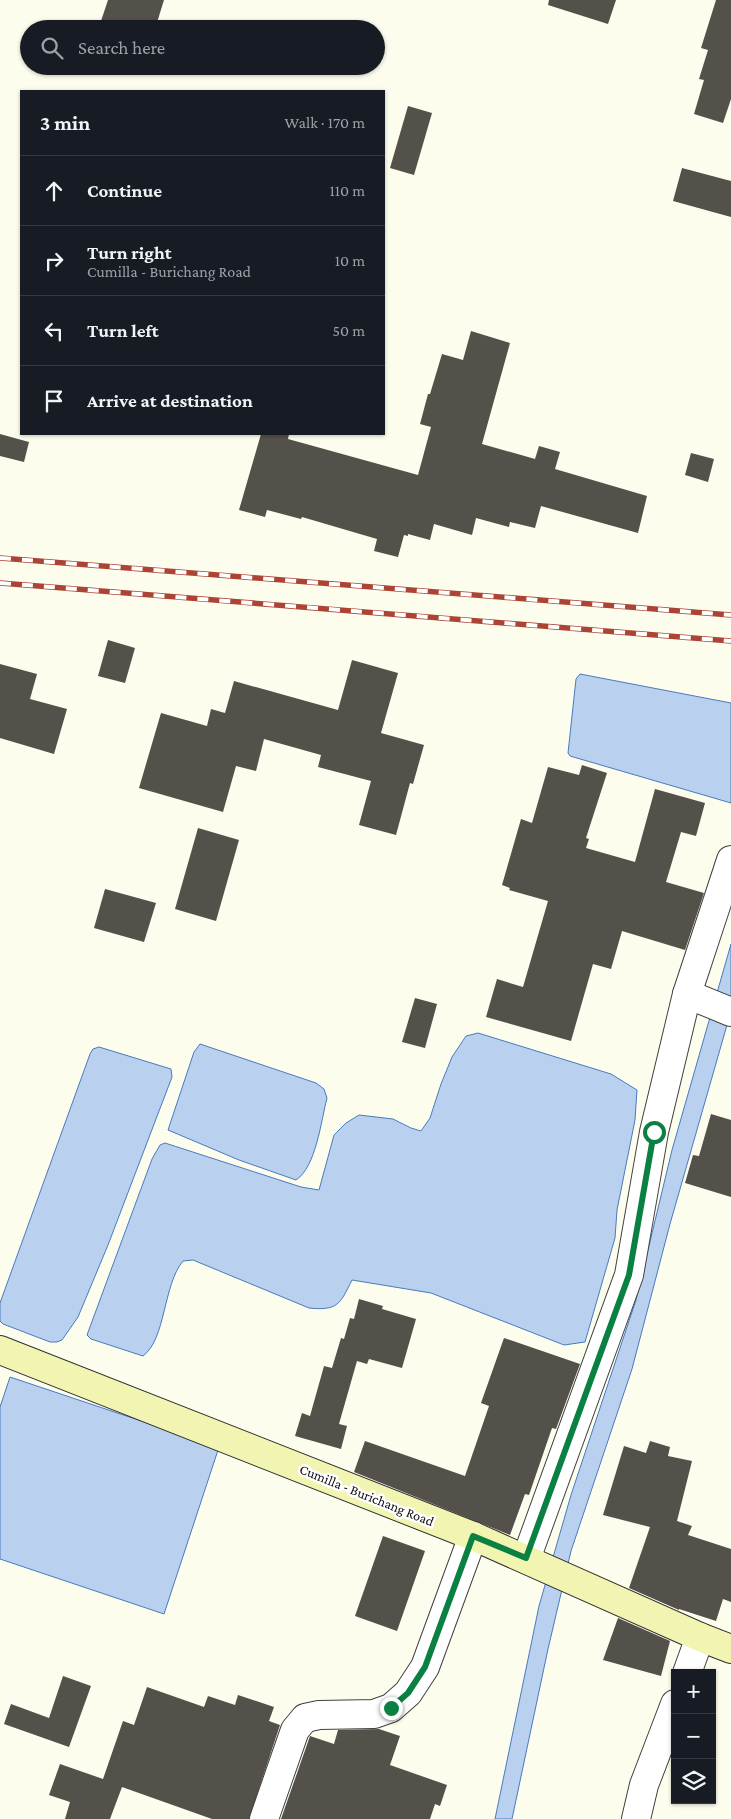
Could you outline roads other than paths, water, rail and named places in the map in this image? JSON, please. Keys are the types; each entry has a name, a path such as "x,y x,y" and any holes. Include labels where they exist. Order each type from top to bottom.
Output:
{"main road":[{"name":"Cumilla - Burichang Road","path":"0,1350 473,1536 526,1558 584,1587 731,1649"}],"street":[{"path":"526,1558 629,1275 654,1132 708,1003 731,860"},
{"path":"264,1819 295,1730 304,1718 319,1715 374,1714 391,1708 408,1693 425,1667 473,1536"},
{"path":"688,1669 700,1637"},
{"path":"636,1819 644,1785 671,1714"}],"water":[{"path":"580,674 731,703 731,803 570,756 568,753 576,679"},
{"path":"731,944 731,1011 670,1224 632,1369 571,1551 512,1819 495,1819 539,1606 571,1495 636,1300 672,1150"},
{"path":"478,1033 611,1074 637,1090 635,1120 617,1210 615,1238 585,1342 564,1345 431,1293 352,1280 337,1304 332,1307 319,1309 309,1308 193,1260 183,1261 176,1271 156,1337 151,1348 143,1356 91,1339 87,1335 152,1159 160,1145 165,1143 301,1187 319,1190 334,1135 346,1123 359,1115 393,1119 421,1131 430,1118 452,1057 466,1036"},
{"path":"200,1044 316,1083 324,1089 327,1098 317,1143 303,1174 296,1180 239,1160 168,1130 194,1052"},
{"path":"99,1047 171,1069 172,1077 108,1245 78,1317 62,1340 50,1342 3,1324 0,1321 0,1303 90,1054 93,1049"},
{"path":"10,1377 219,1447 164,1614 0,1559 0,1407"}],"railway":[{"path":"0,558 731,615"},
{"path":"0,583 731,641"}]}
